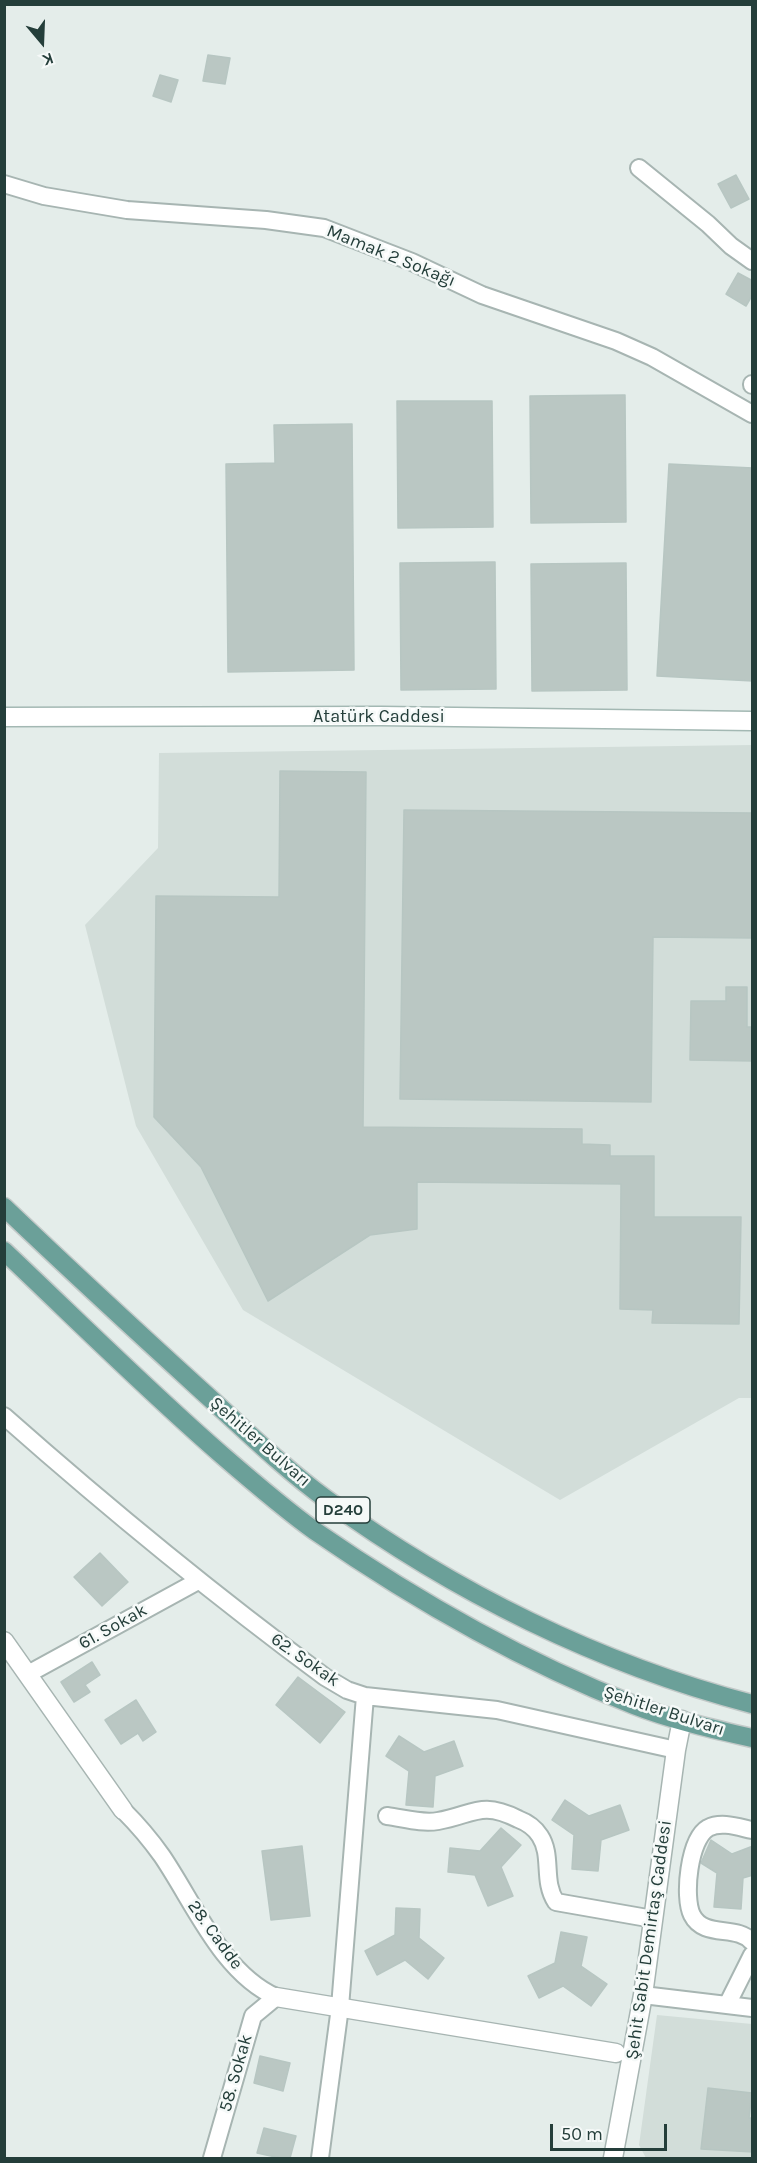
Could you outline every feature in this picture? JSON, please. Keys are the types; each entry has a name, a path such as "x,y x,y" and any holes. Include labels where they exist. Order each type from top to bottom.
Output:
{"main road":[{"name":"Şehitler Bulvarı","path":"4,1207 149,1343 270,1452 325,1498 374,1531 433,1569 542,1628 597,1652 709,1693 753,1704"},
{"name":"Şehitler Bulvarı","path":"4,1251 196,1433 258,1486 315,1530 412,1593 482,1634 534,1660 635,1705 753,1738"}],"street":[{"path":"639,168 708,224 731,246 753,261"},
{"name":"Mamak 2 Sokağı","path":"4,184 45,196 127,210 276,221 324,228 412,262 482,295 616,341 643,353 753,414"},
{"name":"Atatürk Caddesi","path":"4,717 381,716 753,721"},
{"name":"62. Sokak","path":"4,1416 119,1517 198,1581 325,1677 347,1690 365,1696 497,1710 676,1750"},
{"name":"61. Sokak","path":"28,1674 198,1581"},
{"name":"28. Cadde","path":"4,1641 123,1810 162,1856 230,1960 250,1982 263,1991 276,1997 616,2053"},
{"path":"320,2158 340,2007 365,1696"},
{"name":"Şehit Sabit Demirtaş Caddesi","path":"613,2158 643,1995 682,1720"},
{"path":"387,1816 437,1821 466,1812 487,1809 505,1812 525,1822 538,1833 545,1845 550,1892 556,1902 653,1919"},
{"path":"753,1830 726,1824 714,1825 705,1830 692,1850 689,1887 692,1915 698,1922 706,1928 746,1936 753,1942"},
{"path":"727,2005 753,1955"},
{"path":"643,1995 753,2008"},
{"name":"58. Sokak","path":"212,2158 253,2016 276,1997"}],"shaded area":[{"path":"752,745 752,1398 739,1398 560,1500 243,1310 136,1126 85,925 158,848 159,753"},
{"path":"657,2015 752,2024 752,2158 646,2158 639,2145"}],"building":[{"path":"208,55 230,58 225,84 203,81"},
{"path":"160,75 178,80 171,102 153,96"},
{"path":"736,175 749,199 731,208 718,184"},
{"path":"738,273 753,281 753,294 746,306 726,294"},
{"path":"625,395 626,522 531,523 530,396"},
{"path":"397,401 492,401 493,527 398,528"},
{"path":"352,424 354,670 228,672 226,464 275,463 274,425"},
{"path":"669,464 753,468 753,681 657,676"},
{"path":"495,562 496,689 401,690 400,563"},
{"path":"626,563 627,690 532,691 531,564"},
{"path":"280,771 366,772 363,1127 582,1129 582,1144 610,1145 610,1156 654,1156 654,1217 741,1217 739,1324 652,1323 653,1310 620,1309 621,1184 417,1182 417,1229 370,1235 268,1301 201,1167 154,1117 156,896 279,897"},
{"path":"404,810 753,813 753,938 653,937 651,1102 400,1099"},
{"path":"726,987 747,987 747,1027 753,1027 753,1061 690,1060 691,1001 726,1001"},
{"path":"100,1553 128,1582 102,1606 74,1577"},
{"path":"92,1662 100,1675 85,1685 90,1692 74,1702 61,1682"},
{"path":"298,1677 345,1712 320,1743 276,1705"},
{"path":"136,1700 156,1732 143,1741 138,1733 121,1744 105,1720"},
{"path":"399,1736 424,1752 454,1741 463,1766 435,1776 433,1807 406,1805 409,1771 386,1756"},
{"path":"565,1800 589,1816 620,1805 629,1830 601,1840 598,1871 572,1869 574,1835 552,1820"},
{"path":"501,1828 521,1845 501,1867 513,1896 488,1906 475,1875 448,1872 450,1848 480,1851"},
{"path":"711,1840 732,1854 753,1846 753,1875 743,1878 741,1909 714,1907 717,1873 701,1863"},
{"path":"302,1846 310,1916 271,1920 262,1851"},
{"path":"396,1908 420,1909 419,1938 444,1958 428,1979 405,1960 377,1975 365,1951 395,1935"},
{"path":"561,1932 587,1937 581,1966 607,1984 591,2006 563,1986 539,1998 528,1976 555,1963"},
{"path":"260,2056 290,2063 283,2091 254,2083"},
{"path":"708,2088 752,2093 749,2118 753,2118 753,2152 701,2149"},
{"path":"264,2128 296,2136 290,2158 257,2153"}]}
